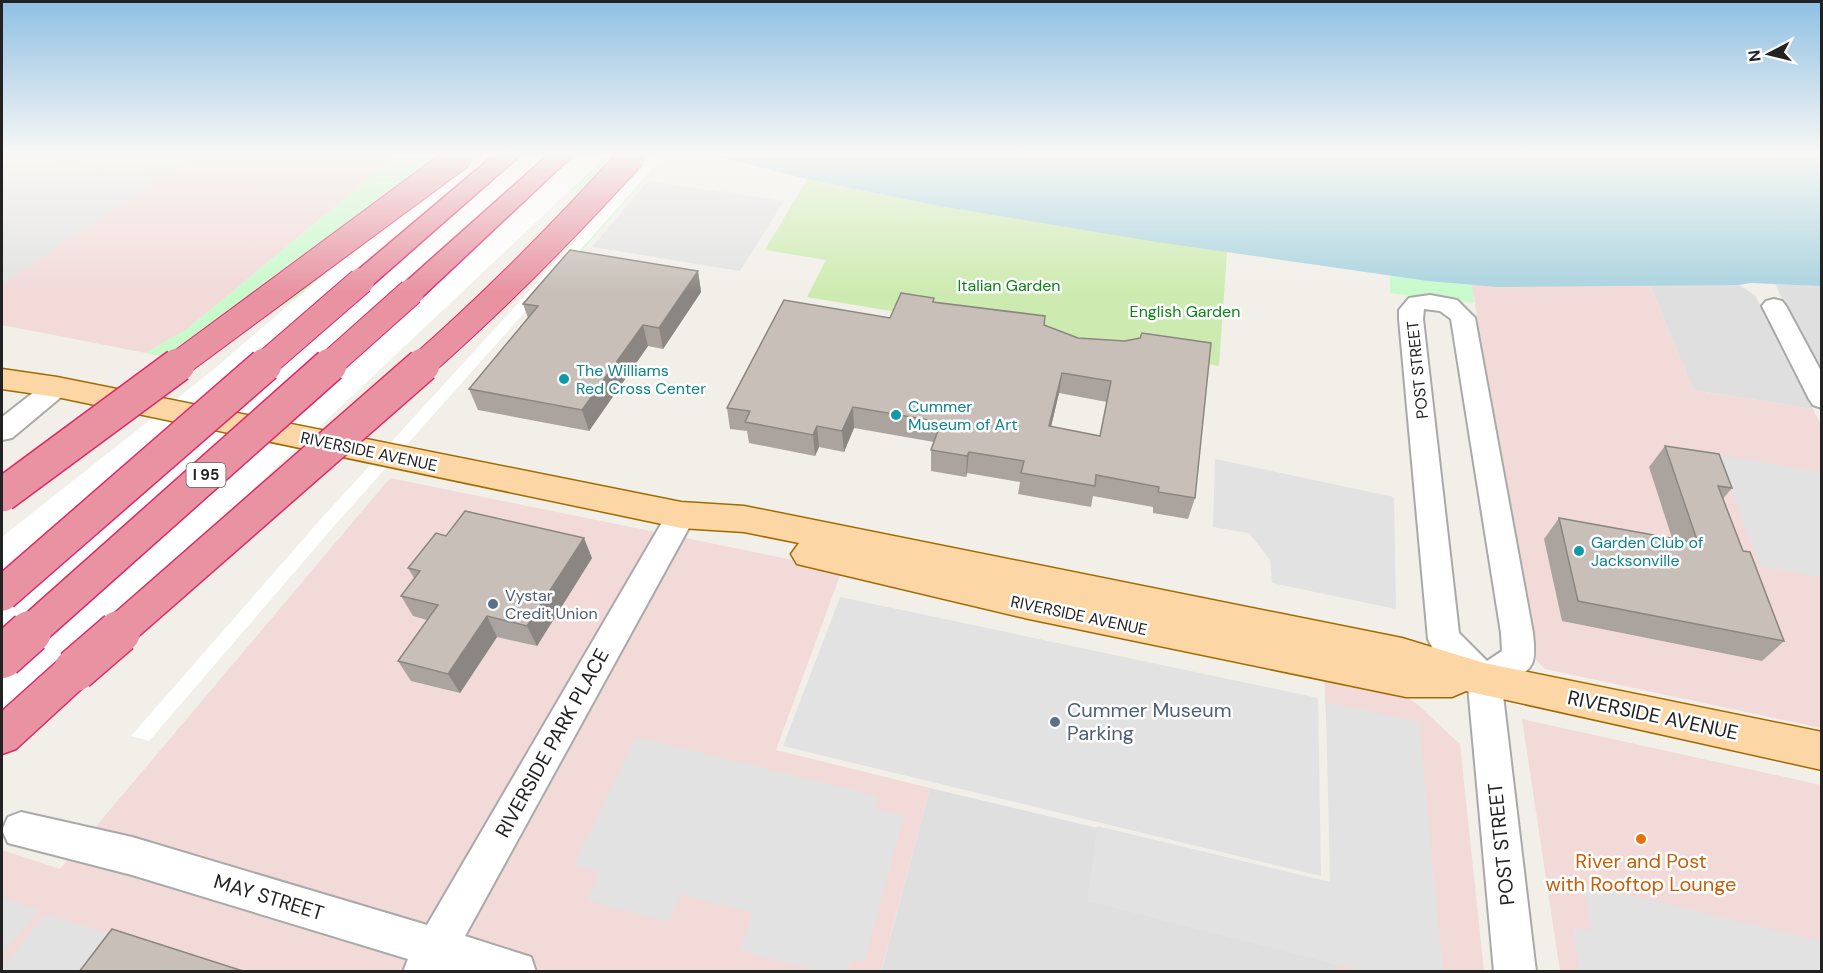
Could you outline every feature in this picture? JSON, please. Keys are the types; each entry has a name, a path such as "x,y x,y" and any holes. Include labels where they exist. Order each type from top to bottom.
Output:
{"highway":[{"path":"2,495 399,201"},
{"name":"I 95","path":"2,594 454,201"},
{"name":"I 95","path":"2,657 510,201"},
{"path":"2,736 475,319 563,233 591,201"},
{"path":"2,564 361,281"}],"main road":[{"name":"RIVERSIDE AVENUE","path":"2,357 40,375 57,387"},
{"name":"RIVERSIDE AVENUE","path":"2,379 57,387 681,515 737,536 895,575 1118,623 1406,680 1484,680 1821,751"}],"street":[{"name":"POST STREET","path":"1484,680 1519,658 1517,633 1462,318 1456,309 1445,304 1417,303 1411,310 1411,319 1443,633 1444,639 1484,680 1515,972"},
{"path":"1774,306 1821,399"},
{"path":"2,431 57,387"},
{"name":"RIVERSIDE PARK PLACE","path":"429,960 681,515"},
{"name":"MAY STREET","path":"21,830 132,856 429,960 516,972"}],"shaded area":[{"path":"2,201 341,201 187,329 146,353 2,325"},
{"path":"2,201 125,201 2,285"},
{"path":"631,201 784,201 740,271 592,247"},
{"path":"1775,284 1821,286 1821,379"},
{"path":"1472,285 1650,285 1693,390 1813,409 1822,427 1821,728 1545,669 1536,660 1528,640"},
{"path":"1650,285 1739,285 1755,295 1813,409 1693,390"},
{"path":"1718,455 1821,472 1821,577 1760,566"},
{"path":"1215,459 1394,497 1396,609 1272,583 1270,560 1249,533 1213,527"},
{"path":"390,478 842,570 776,750 930,788 881,971 2,972 2,850 60,869"},
{"name":"Cummer Museum Parking","path":"840,597 1318,698 1321,876 783,746"},
{"path":"1324,672 1393,688 1417,704 1460,744 1484,971 1337,971"},
{"path":"1326,702 1419,722 1443,971 1361,971 1087,901 1097,826 1330,882"},
{"path":"1522,719 1821,785 1821,971 1560,971"},
{"path":"636,737 878,796 875,808 904,816 864,962 852,959 848,971 816,971 740,950 753,913 681,894 669,922 587,900 600,872 574,865"},
{"path":"930,788 1332,884 1337,971 881,972"},
{"path":"1583,884 1821,941 1821,971 1579,971 1573,929 1592,930"},
{"path":"2,898 39,910 2,955"},
{"path":"46,914 132,942 109,971 2,972 2,968"}],"green space":[{"path":"341,201 491,201 174,359 146,353 187,329"},
{"path":"572,201 625,201 579,254 537,244"},
{"path":"794,201 917,201 1227,252 1219,366 807,297 826,260 765,250"},
{"path":"1390,276 1472,285 1474,303 1390,293"}],"water":[{"path":"917,201 1821,201 1821,286 1750,283 1739,285 1497,287 1428,281 1157,242"}],"pier":[{"path":"381,201 558,201 154,583 424,351 574,201 624,201 335,525 149,741 131,736 320,520 584,231 469,343 93,678 65,666 2,726 2,537 213,370 326,273 320,272 2,476"}],"building":[{"name":"The Williams Red Cross Center","path":"570,250 698,271 659,328 643,325 582,410 469,389 538,306 523,304"},
{"name":"Cummer Museum of Art","path":"901,293 934,298 933,302 1045,316 1044,325 1078,338 1125,341 1140,338 1142,333 1211,343 1195,498 1158,492 1159,487 1096,475 1095,486 1021,473 1024,461 969,452 967,456 931,450 941,422 853,407 842,431 817,426 813,435 745,422 750,411 727,408 784,300 890,318","holes":["1062,373 1111,381 1100,436 1049,426"]},
{"path":"1665,446 1719,454 1732,488 1718,486 1743,551 1750,552 1784,641 1578,601 1559,518 1698,543"},
{"name":"Vystar Credit Union","path":"465,511 584,538 527,626 487,616 448,674 398,661 438,605 401,596 420,571 408,568 436,533 446,536"},
{"path":"112,929 246,972 79,972"}],"place":[{"name":"The Williams Red Cross Center","path":"564,379"},
{"name":"Cummer Museum of Art","path":"896,415"},
{"name":"Garden Club of Jacksonville","path":"1579,551"},
{"name":"Vystar Credit Union","path":"493,604"},
{"name":"Cummer Museum Parking","path":"1055,722"},
{"name":"River and Post with Rooftop Lounge","path":"1641,839"}],"park label":[{"name":"Italian Garden","path":"1009,285"},
{"name":"English Garden","path":"1185,311"}]}
